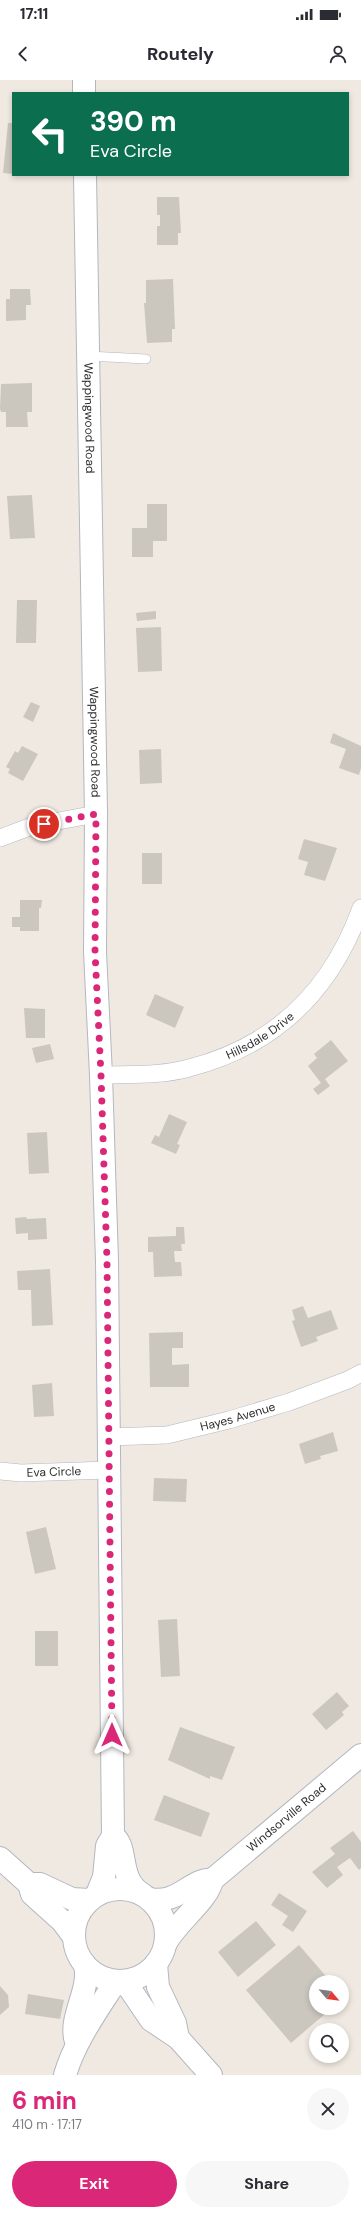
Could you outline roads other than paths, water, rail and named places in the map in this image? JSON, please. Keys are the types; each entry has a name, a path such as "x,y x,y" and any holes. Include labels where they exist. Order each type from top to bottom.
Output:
{"main road":[{"path":"84,80 84,92"},
{"name":"Wappingwood Road","path":"85,176 96,814 95,952 101,1075 107,1261 113,1836 106,1846 104,1877 93,1897"},
{"name":"Windsorville Road","path":"161,1955 176,1928 209,1889 212,1880 361,1754"},
{"name":"Wappingwood Road","path":"113,1836 120,1844 128,1878 134,1888 146,1896"},
{"path":"0,1858 29,1884 32,1894 62,1922 74,1937"},
{"name":"Windsorville Road","path":"146,1896 171,1898 202,1881 212,1880"},
{"path":"29,1884 40,1884 72,1899 93,1897 107,1890 122,1888 146,1896 160,1911 164,1920 166,1930 161,1955 158,1987 176,2023 178,2038"},
{"path":"93,1897 78,1917 74,1937 78,1955 85,1965 96,1975 118,1981 133,1993 151,2020 178,2038 211,2075"},
{"path":"65,2075 77,2043 118,1981 141,1977 161,1955"},
{"path":"77,2043 73,2029 85,1988 85,1965"}],"street":[{"path":"0,838 32,826 96,814"},
{"name":"Hillsdale Drive","path":"101,1075 159,1073 189,1068 234,1053 274,1032 309,998 337,962 361,908"},
{"name":"Hayes Avenue","path":"108,1437 167,1435 229,1420 289,1402 348,1380 361,1373"},
{"name":"Eva Circle","path":"0,1471 21,1473 108,1470"}],"lane":[{"path":"88,356 146,359"}]}
